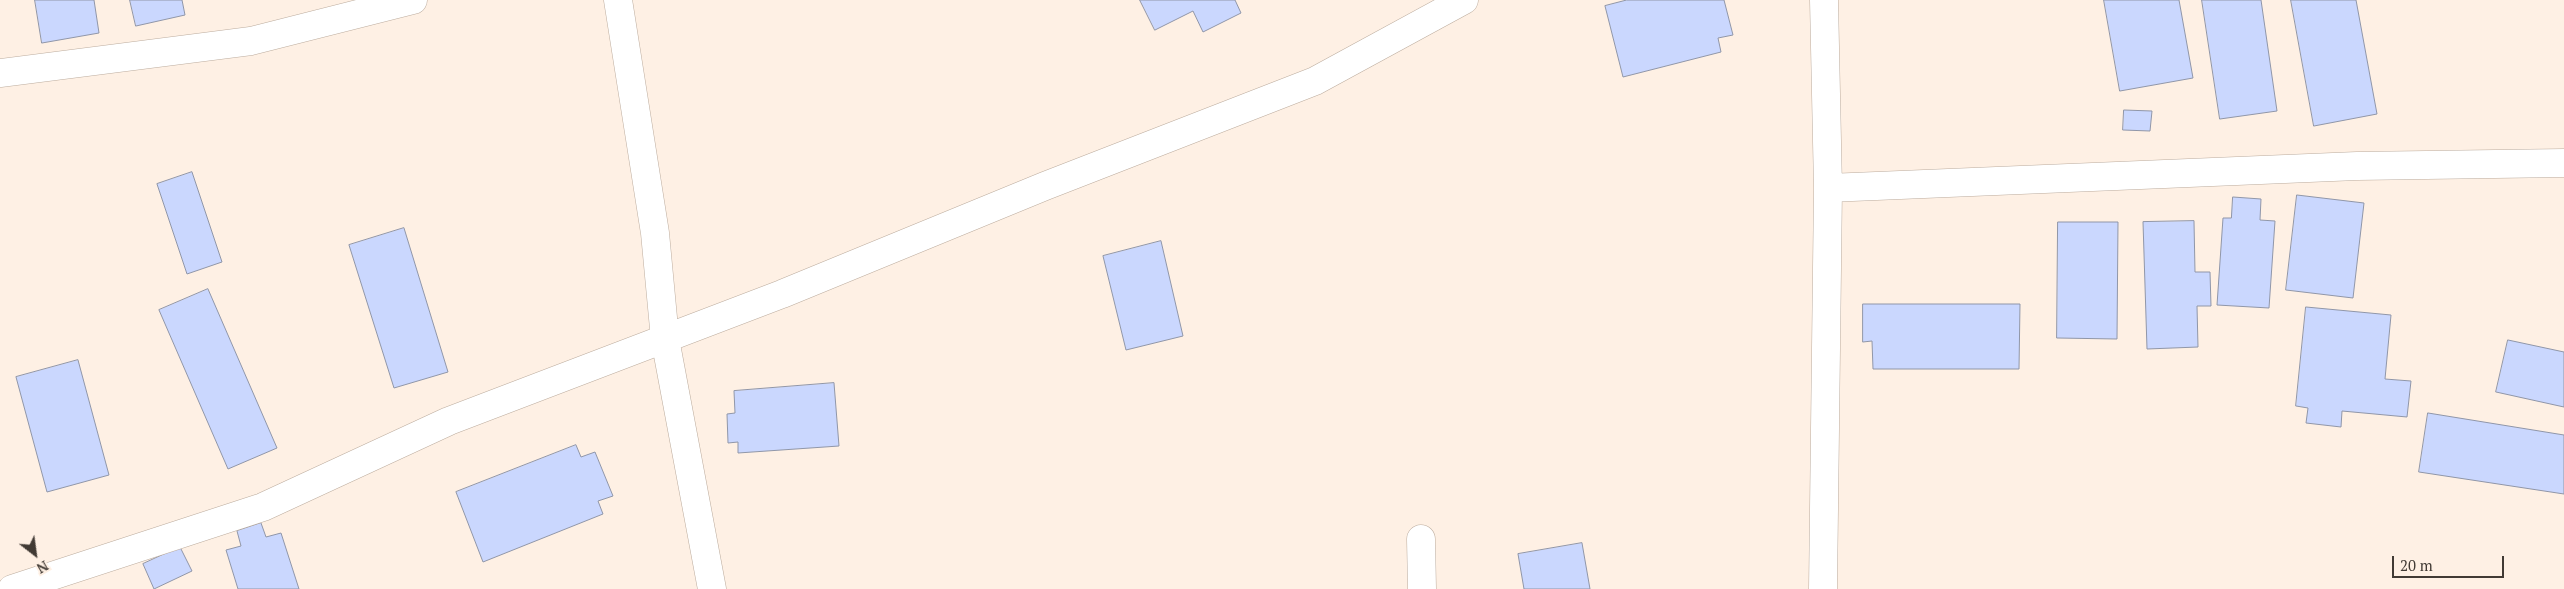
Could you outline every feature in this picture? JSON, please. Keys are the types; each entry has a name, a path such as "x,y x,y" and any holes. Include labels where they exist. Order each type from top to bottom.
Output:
{"street":[{"path":"0,73 251,41 413,0"},
{"path":"618,0 655,232 665,338 712,589"},
{"path":"12,589 263,507 448,421 782,294 1045,186 1315,82 1464,0"},
{"path":"1823,589 1828,188 1824,0"},
{"path":"1828,188 2357,166 2564,163"},
{"path":"1421,539 1422,589"}],"building":[{"path":"35,0 94,0 99,33 42,43"},
{"path":"130,0 182,0 185,15 136,26"},
{"path":"1140,0 1235,0 1241,13 1203,32 1193,11 1155,30"},
{"path":"1627,0 1724,0 1733,35 1718,38 1721,52 1623,77 1605,6"},
{"path":"2104,0 2179,0 2193,78 2120,91"},
{"path":"2202,0 2261,0 2277,111 2220,119"},
{"path":"2291,0 2356,0 2377,114 2314,126"},
{"path":"2124,110 2152,111 2150,131 2123,130"},
{"path":"192,172 222,262 187,274 157,184"},
{"path":"2297,195 2364,203 2353,298 2286,290"},
{"path":"2233,197 2261,199 2260,220 2275,221 2269,308 2217,305 2223,218 2231,218"},
{"path":"2194,221 2195,272 2210,272 2211,306 2197,306 2198,347 2147,349 2143,222"},
{"path":"2058,222 2118,222 2117,339 2057,338"},
{"path":"404,228 448,372 394,388 349,245"},
{"path":"1161,241 1183,336 1126,350 1103,256"},
{"path":"208,289 277,448 228,469 159,310"},
{"path":"1863,304 2020,304 2019,369 1873,369 1872,341 1863,342"},
{"path":"2306,307 2391,315 2385,379 2411,381 2407,417 2342,411 2341,427 2306,423 2308,408 2296,406"},
{"path":"2508,340 2564,352 2564,407 2496,392"},
{"path":"78,360 109,475 47,492 16,377"},
{"path":"834,383 839,446 738,453 738,442 728,443 727,414 735,413 734,391"},
{"path":"2428,413 2564,435 2564,494 2419,472"},
{"path":"576,445 581,457 595,452 613,496 598,501 603,514 483,562 456,492"},
{"path":"261,523 266,537 281,533 299,589 238,589 226,550 241,546 237,531"},
{"path":"1582,543 1590,589 1524,589 1518,554"},
{"path":"180,547 192,571 154,589 143,564"}]}
